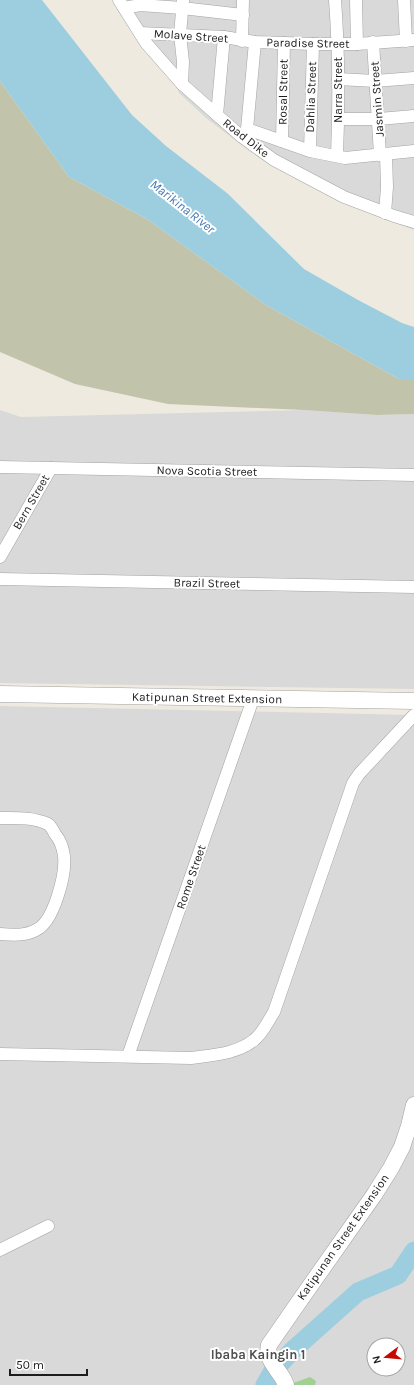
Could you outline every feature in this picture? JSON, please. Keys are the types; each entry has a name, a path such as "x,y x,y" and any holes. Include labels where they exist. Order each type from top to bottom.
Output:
{"street":[{"path":"242,41 243,0"},
{"name":"Narra Street","path":"335,0 338,44 338,156"},
{"path":"356,0 357,44"},
{"path":"404,0 410,40"},
{"path":"122,4 140,6 183,4 243,14"},
{"name":"Road Dike","path":"122,4 146,44 182,84 217,115 245,133 274,160 344,197 385,213 414,222"},
{"path":"182,84 183,62 180,34 183,4"},
{"name":"Molave Street","path":"140,33 224,37 242,41"},
{"path":"217,115 224,37"},
{"name":"Paradise Street","path":"242,41 357,44 410,40"},
{"path":"255,42 245,133 282,140 310,151 345,158 414,151"},
{"name":"Jasmin Street","path":"373,42 375,81 387,187 385,213"},
{"name":"Rosal Street","path":"282,140 284,43"},
{"name":"Dahlia Street","path":"310,151 313,44"},
{"path":"338,80 375,81 414,78"},
{"path":"339,119 379,119 414,116"},
{"name":"Nova Scotia Street","path":"0,467 414,475"},
{"name":"Bern Street","path":"0,557 51,468"},
{"name":"Brazil Street","path":"0,579 414,587"},
{"name":"Katipunan Street Extension","path":"0,694 414,701"},
{"name":"Rome Street","path":"128,1056 253,699"},
{"path":"0,1054 191,1058 222,1053 239,1048 254,1040 266,1027 274,1012 353,783 359,774 414,715"},
{"path":"0,818 30,818 49,825 60,841 64,857 62,877 54,909 47,920 37,930 19,935 0,934"},
{"name":"Katipunan Street Extension","path":"280,1375 270,1359 268,1350 271,1341 366,1207 387,1174 402,1147 414,1105"},
{"path":"0,1250 48,1226"}],"shaded area":[{"path":"123,0 414,0 414,230 371,214 252,153 206,118 179,93 168,59 149,40"},
{"path":"0,81 69,177 147,219 266,305 399,379 414,379 414,414 377,415 168,404 75,384 0,352"},
{"path":"0,410 21,417 304,410 377,415 414,414 414,689 0,683"},
{"path":"0,706 414,715 414,1385 288,1385 284,1367 292,1352 273,1371 265,1385 0,1385"}],"green space":[{"path":"310,1377 316,1381 315,1385 288,1385"}],"water":[{"name":"Marikina River","path":"0,0 42,0 132,115 166,146 227,193 304,269 358,300 402,323 414,327 414,379 399,379 266,305 147,219 69,177 0,81"}],"waterway":[{"path":"265,1385 273,1371 293,1350 358,1292 398,1275 414,1251"}],"district":[{"name":"Ibaba Kaingin 1","path":"258,1354"}]}
